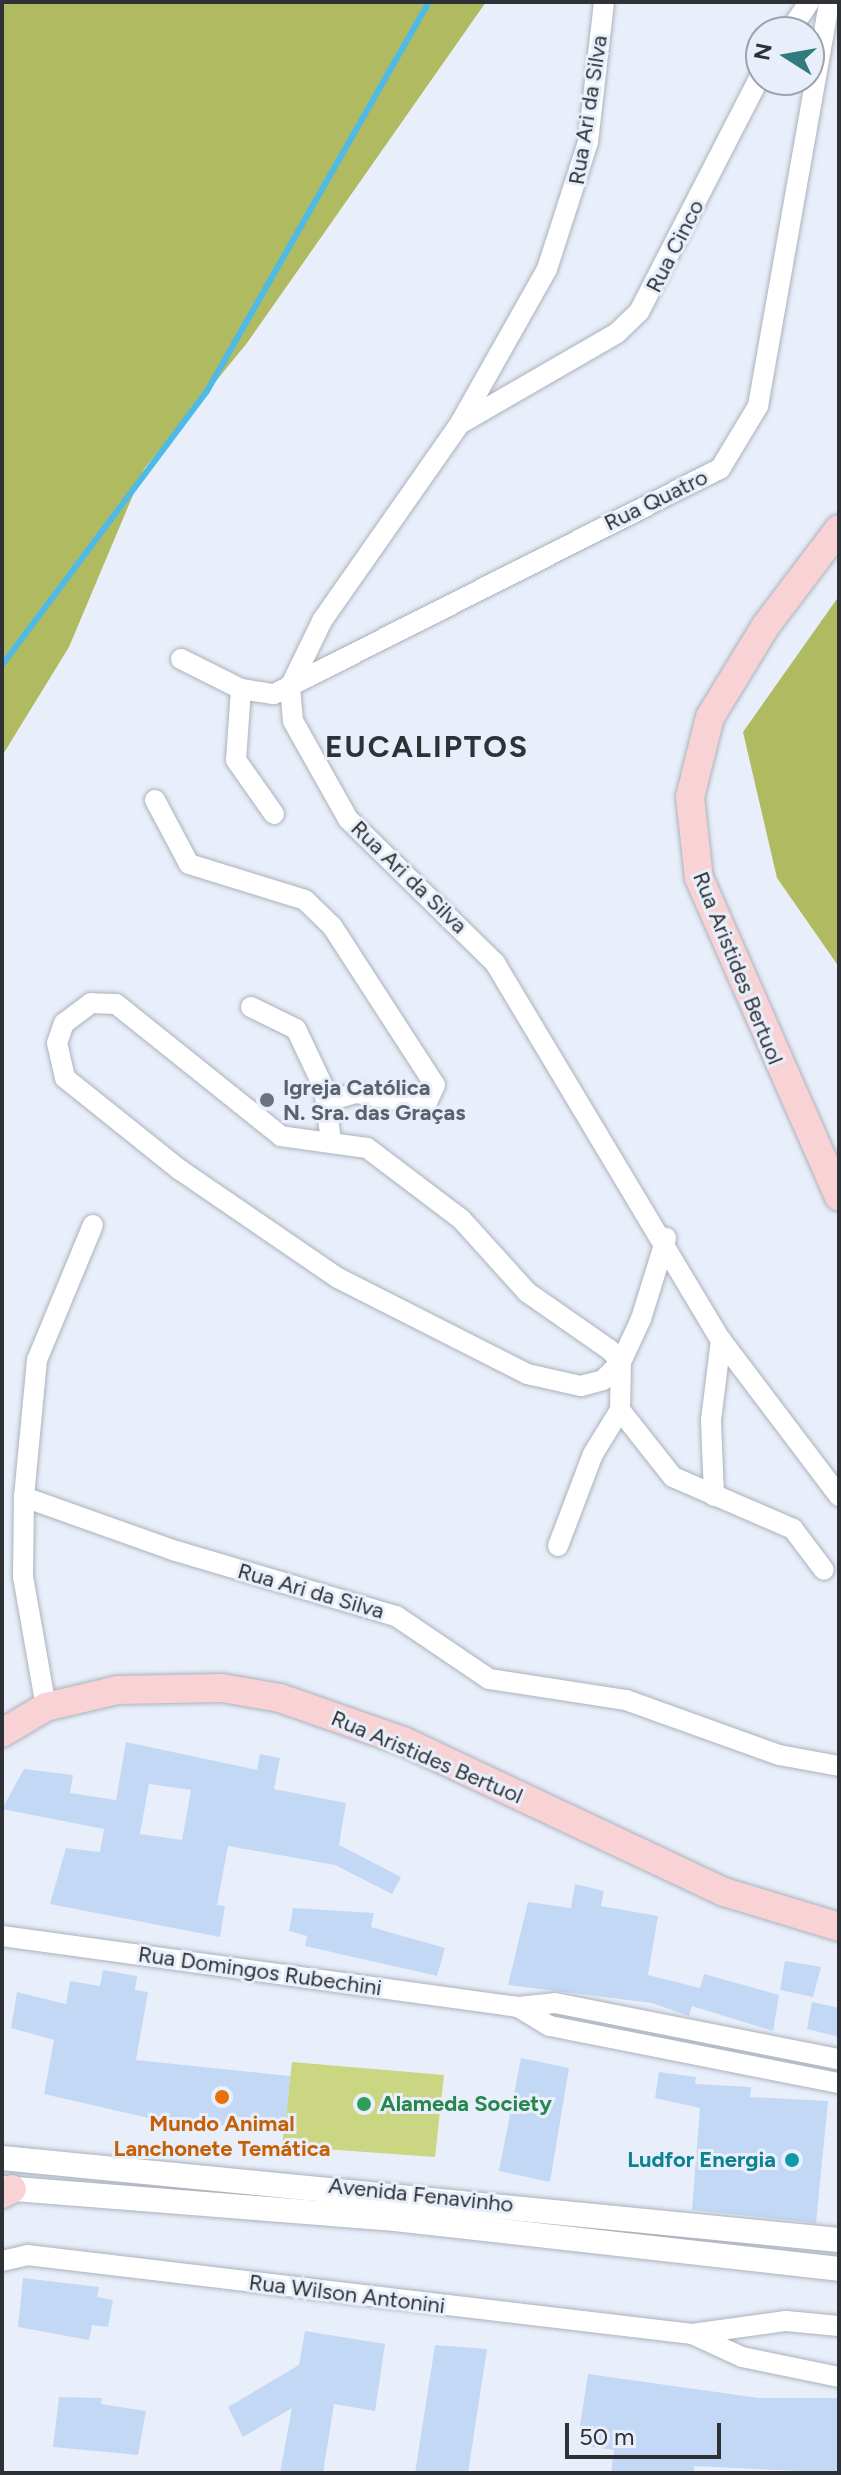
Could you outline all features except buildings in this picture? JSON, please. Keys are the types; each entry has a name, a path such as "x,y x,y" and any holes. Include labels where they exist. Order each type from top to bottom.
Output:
{"main road":[{"name":"Rua Aristides Bertuol","path":"839,529 765,627 710,717 690,797 699,878 839,1197"},
{"name":"Rua Aristides Bertuol","path":"2,1733 46,1707 164,1686 280,1698 403,1741 724,1892 839,1927"}],"street":[{"name":"Rua Ari da Silva","path":"604,2 573,203 547,269 459,425 322,621 290,687 304,751 348,819 495,963 666,1238 721,1340 839,1496"},
{"name":"Rua Quatro","path":"290,687 406,622 720,469 740,444 768,358 829,2"},
{"name":"Rua Cinco","path":"459,425 617,333 639,312 750,96"},
{"path":"181,659 241,689 265,695 290,687"},
{"path":"241,689 236,760 274,814"},
{"path":"155,800 189,864 305,900 332,926 435,1085 427,1102 417,1104 356,1093 328,1101"},
{"path":"91,1003 116,1004 281,1136 367,1148 461,1219 527,1292 621,1362 603,1380 558,1384 338,1278 79,1092 57,1060 64,1023 91,1003"},
{"path":"251,1007 296,1029 328,1101 331,1141"},
{"path":"46,1707 23,1577 24,1497 37,1360 93,1225"},
{"path":"558,1546 593,1454 620,1410 621,1362 666,1238"},
{"path":"714,1496 711,1420 721,1340"},
{"path":"620,1410 673,1477 793,1529 824,1570"},
{"name":"Rua Ari da Silva","path":"24,1497 396,1616 489,1679 626,1700 779,1755 839,1766"},
{"name":"Rua Domingos Rubechini","path":"2,1936 518,2007 555,2003 839,2059"},
{"name":"Rua Domingos Rubechini","path":"518,2007 550,2026 839,2083"},
{"name":"Avenida Fenavinho","path":"2,2158 389,2190 839,2240"},
{"path":"62,2165 62,2193"},
{"path":"226,2206 228,2178"},
{"path":"386,2218 389,2190"},
{"name":"Avenida Fenavinho","path":"5,2191 386,2218 839,2269"},
{"path":"544,2235 549,2208"},
{"path":"702,2254 705,2225"},
{"name":"Rua Wilson Antonini","path":"2,2261 27,2255 692,2334 786,2321 839,2326"},
{"name":"Rua Wilson Antonini","path":"692,2334 742,2357 839,2377"}],"green space":[{"path":"2,2 486,2 247,343 144,469 69,647 2,756"},
{"path":"839,596 839,967 777,878 743,732"},
{"name":"Alameda Society","path":"292,2062 444,2075 435,2157 282,2146"}],"waterway":[{"path":"2,665 207,391 429,2"}],"place":[{"name":"Igreja Católica N. Sra. das Graças","path":"267,1100"},
{"name":"Mundo Animal Lanchonete Temática","path":"222,2097"},
{"name":"Alameda Society","path":"364,2104"},
{"name":"Ludfor Energia","path":"792,2160"}],"district":[{"name":"EUCALIPTOS","path":"427,747"}]}
